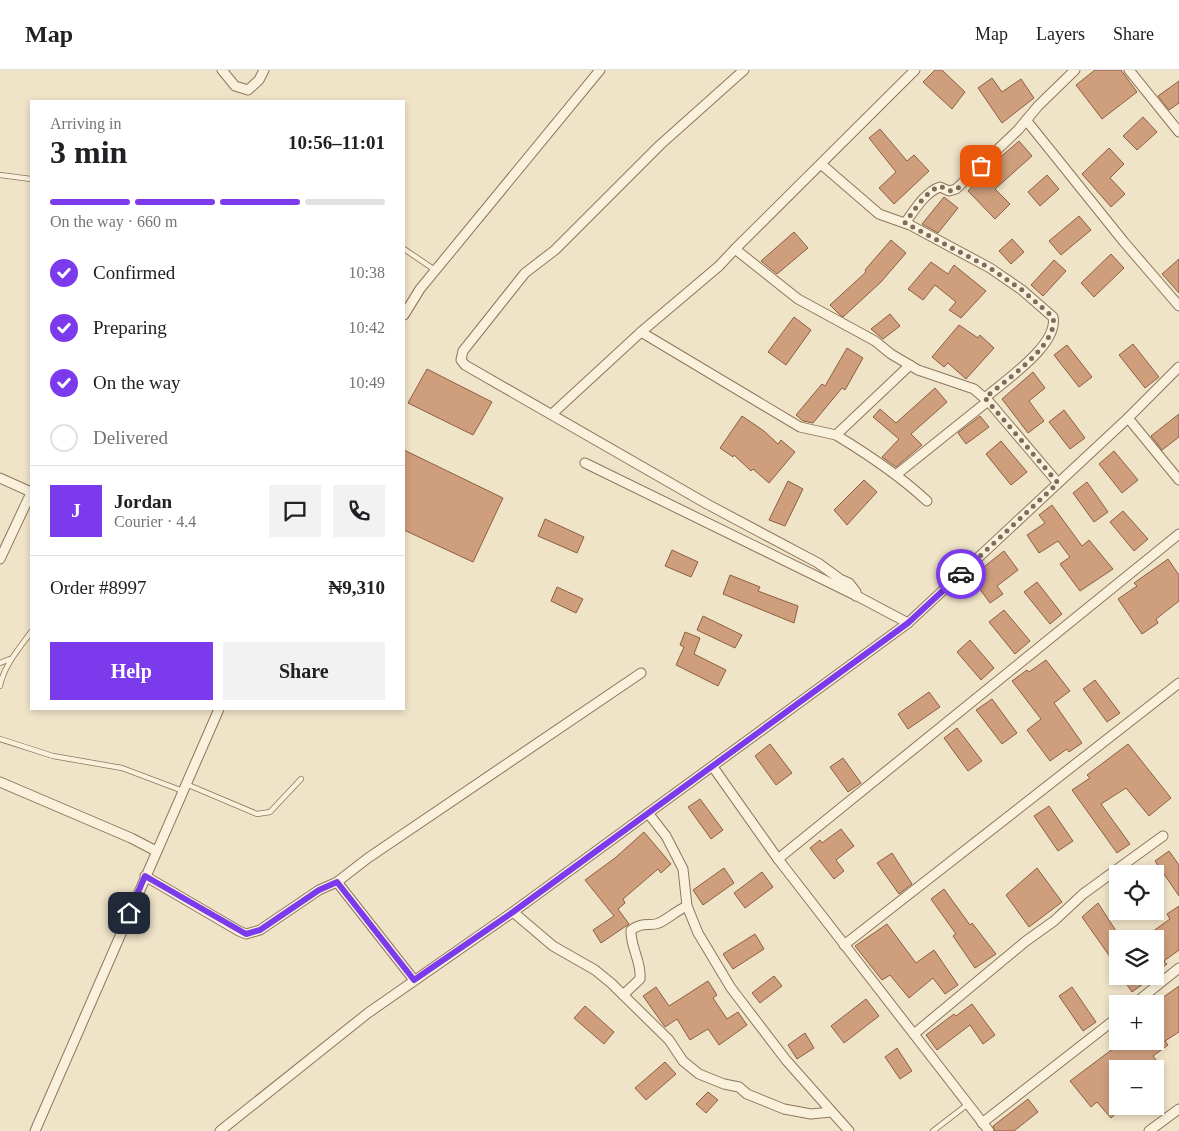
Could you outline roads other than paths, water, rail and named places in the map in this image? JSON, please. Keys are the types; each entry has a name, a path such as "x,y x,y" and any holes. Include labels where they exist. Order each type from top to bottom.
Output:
{"street":[{"path":"222,70 235,86 248,90 259,80 264,70"},
{"path":"405,313 420,289 600,70"},
{"path":"744,70 660,146 555,250 526,273 463,351 461,360 465,365 707,504 818,563 849,584 856,592 856,596"},
{"path":"905,223 935,188 940,186 949,191 956,190 1075,70"},
{"path":"1129,70 1179,132"},
{"path":"552,414 641,332 710,274 911,71"},
{"path":"1026,120 1124,242 1179,306"},
{"path":"821,164 879,214 905,223 990,268 1022,290 1053,317 1053,331 1048,341 1037,353 897,474"},
{"path":"735,249 798,299 875,341 891,354 933,376 956,381 974,389 986,399 1058,483"},
{"path":"641,332 800,427 836,435 897,474 927,502"},
{"path":"836,435 910,365"},
{"path":"220,1131 368,1013 513,912 908,623 1179,368"},
{"path":"1128,418 1179,480"},
{"path":"585,463 908,623"},
{"path":"0,478 30,492"},
{"path":"0,559 30,494"},
{"path":"778,859 1179,534"},
{"path":"145,876 246,934 260,930 319,890 337,882 368,858 641,673"},
{"path":"844,945 1179,682"},
{"path":"35,1131 219,710"},
{"path":"713,767 778,859 989,1131"},
{"path":"0,782 132,838 156,851"},
{"path":"648,813 666,836 683,868 687,906 698,933 731,988 786,1060 849,1131"},
{"path":"914,1034 1054,921 1083,894 1163,836"},
{"path":"337,882 414,980"},
{"path":"622,995 640,979 641,970 631,936 632,930 642,924 657,924 673,912 687,906"},
{"path":"513,912 553,946 595,970 669,1040 683,1061 699,1074 724,1084 739,1087 747,1094 784,1109 812,1114 831,1112"},
{"path":"1145,995 1179,968"},
{"path":"982,1123 1109,1024"},
{"path":"1150,1131 1179,1109"}],"lane":[{"path":"0,175 30,178"},
{"path":"405,250 436,271"},
{"path":"0,686 2,677 11,659 30,633"},
{"path":"0,663 11,659"},
{"path":"0,739 53,756 122,768 185,787 257,814 270,812 301,779"},
{"path":"933,1131 968,1104"}]}
